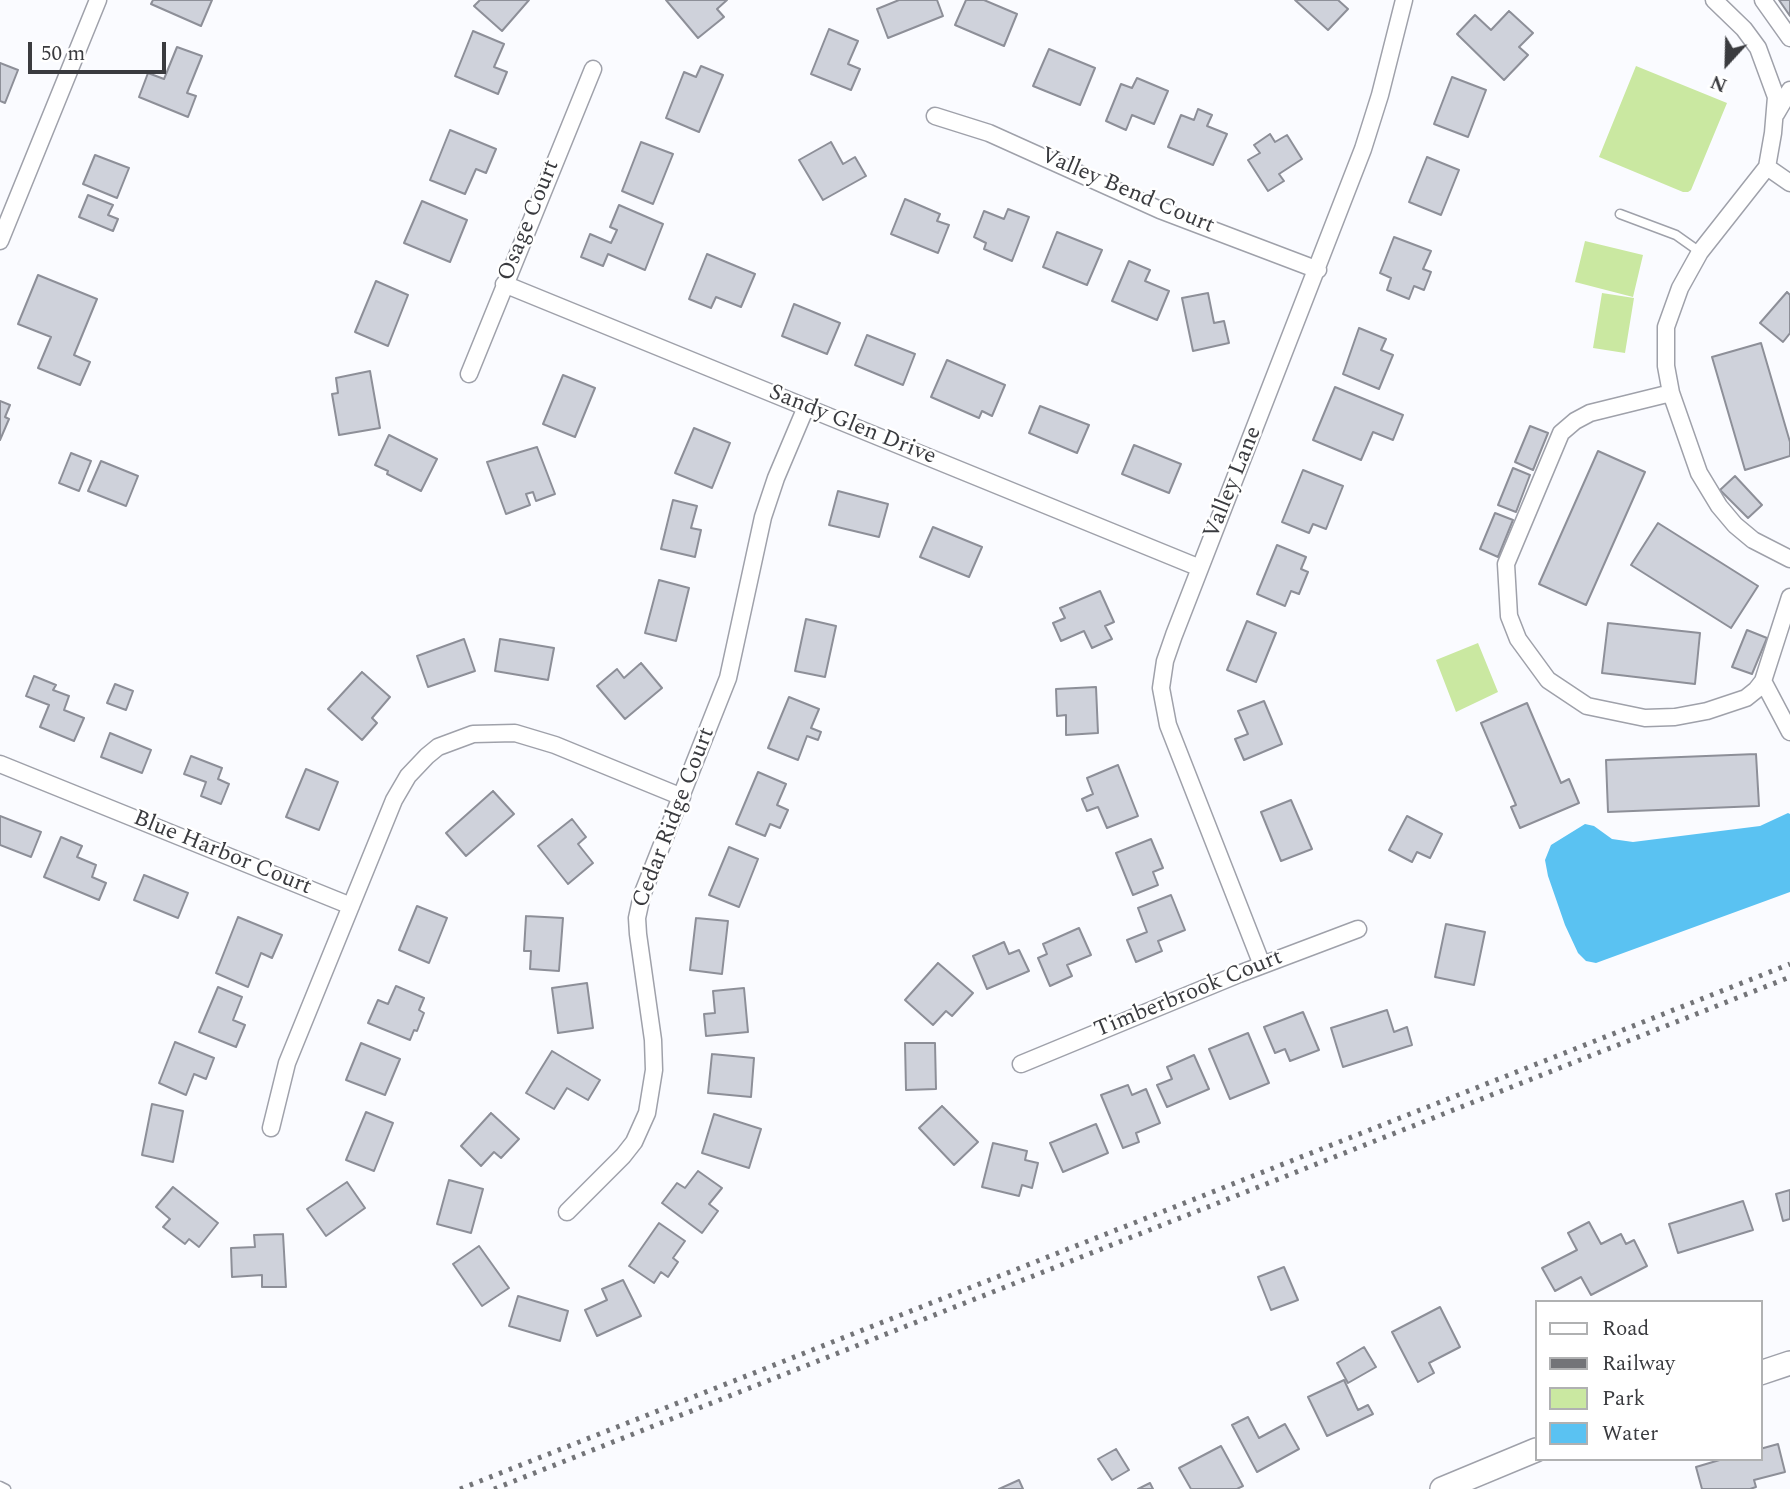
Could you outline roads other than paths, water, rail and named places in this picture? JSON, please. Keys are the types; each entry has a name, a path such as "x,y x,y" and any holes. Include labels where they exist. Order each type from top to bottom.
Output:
{"main road":[{"path":"1762,1372 1790,1363"},
{"path":"1442,1489 1534,1451"}],"street":[{"path":"0,240 99,0"},
{"name":"Valley Lane","path":"1262,965 1168,725 1161,688 1166,661 1200,568 1318,270 1367,138 1404,0"},
{"path":"1714,0 1744,29 1758,48 1776,97 1776,114 1767,166 1700,252 1680,288 1666,327 1664,351 1671,393 1699,472 1719,506 1752,540 1790,559"},
{"path":"1763,0 1790,38"},
{"name":"Osage Court","path":"469,374 593,69"},
{"path":"1776,114 1790,90"},
{"name":"Valley Bend Court","path":"935,116 989,133 1160,210 1318,270"},
{"path":"1767,166 1790,183"},
{"name":"Sandy Glen Drive","path":"504,284 1200,568"},
{"path":"1671,393 1590,413 1561,433 1506,564 1509,616 1518,639 1548,680 1587,706 1645,718 1675,717 1707,711 1746,698 1756,690 1763,681 1790,597"},
{"name":"Cedar Ridge Court","path":"567,1212 623,1156 637,1135 651,1099 653,1040 637,918 642,895 728,678 763,517 806,407"},
{"path":"1763,681 1790,732"},
{"path":"271,1128 287,1063 394,800 417,765 438,747 460,737 501,732 528,737 682,797"},
{"name":"Blue Harbor Court","path":"0,764 351,905"},
{"name":"Timberbrook Court","path":"1021,1063 1358,929"}],"lane":[{"path":"1620,214 1676,235 1700,252"},
{"path":"0,1486 6,1489"}],"water":[{"path":"1788,813 1790,892 1596,963 1586,961 1578,953 1548,876 1545,860 1551,845 1585,824 1594,826 1612,839 1633,842 1760,826"}],"railway":[{"path":"460,1489 1790,964"},
{"path":"494,1489 1790,977"}]}
